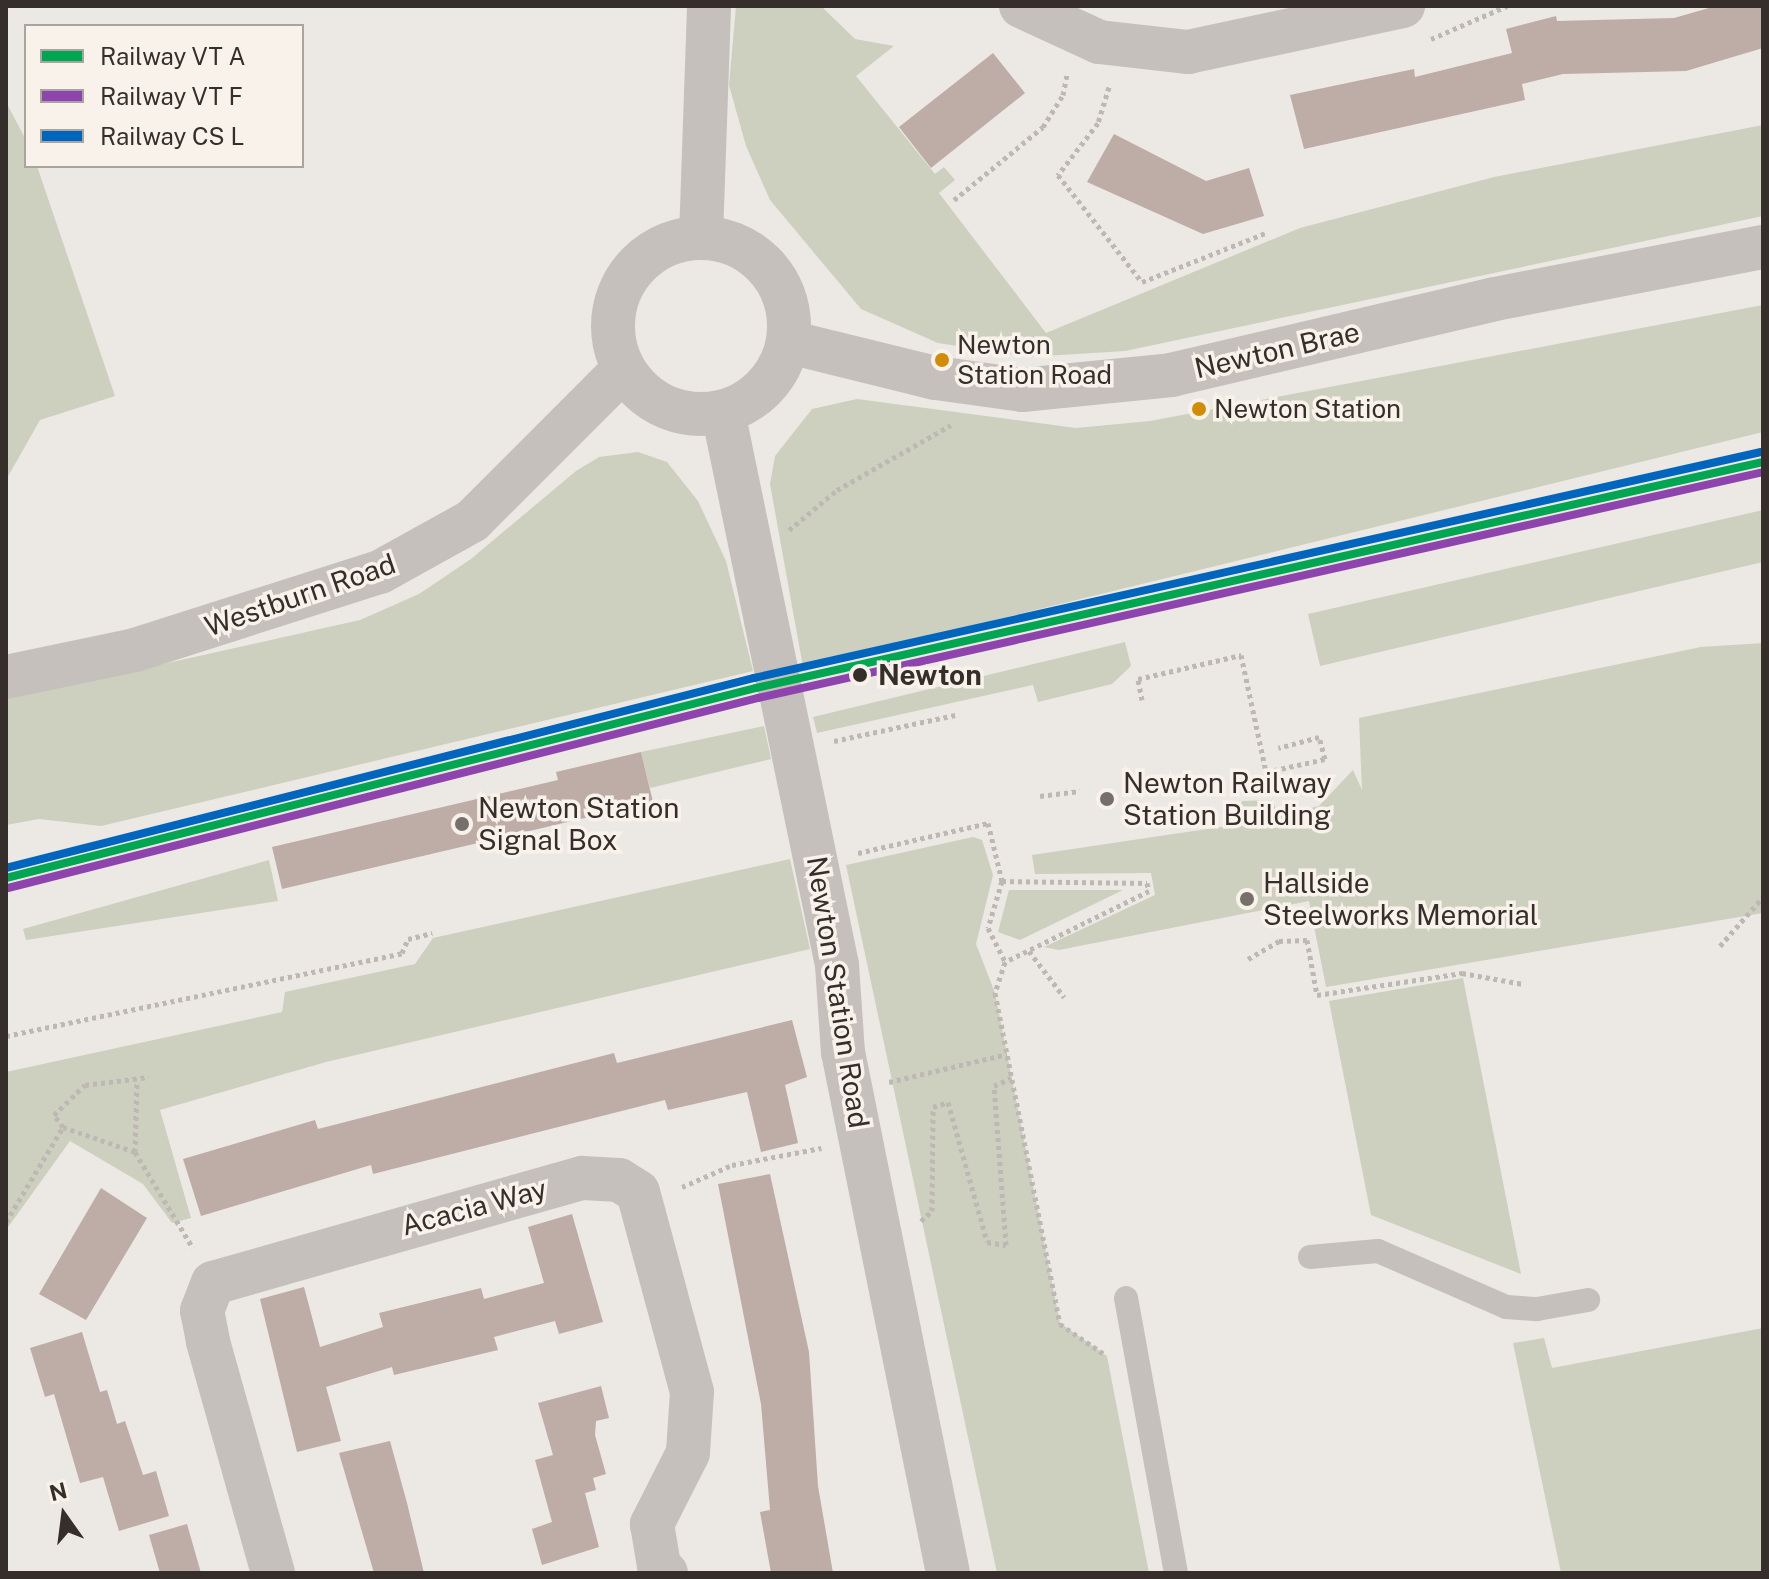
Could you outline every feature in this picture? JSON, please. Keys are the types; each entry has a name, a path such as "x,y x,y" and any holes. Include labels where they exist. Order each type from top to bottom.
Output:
{"street":[{"path":"701,237 709,6"},
{"path":"1021,6 1099,42 1188,52 1290,18 1403,6"},
{"path":"701,237 734,243 766,265 786,299 789,342 779,368 755,396 723,412 689,413 661,405 623,370 613,326 620,290 638,264 658,250 701,237"},
{"name":"Newton Brae","path":"789,342 936,378 1037,389 1171,375 1495,299 1763,247"},
{"name":"Westburn Road","path":"6,677 135,650 380,572 472,521 623,370"},
{"name":"Newton Station Road","path":"723,412 837,965 843,1052 948,1573"},
{"name":"Acacia Way","path":"213,1283 582,1178 619,1180 638,1192 692,1392 688,1453 652,1524 659,1566 666,1573"},
{"path":"213,1283 202,1311 208,1341 273,1573"}],"lane":[{"path":"1310,1257 1378,1251 1506,1307 1537,1309 1588,1300"},
{"path":"1126,1298 1176,1573"}],"path":[{"path":"954,200 1043,127 1063,95 1067,70"},
{"path":"1118,79 1109,87 1098,123 1058,175 1142,282 1266,233"},
{"path":"783,535 837,490 956,422"},
{"path":"1142,700 1138,679 1241,655 1266,772 1325,759 1319,737 1278,748"},
{"path":"822,744 955,715"},
{"path":"1040,796 1080,791"},
{"path":"847,855 988,823 1002,881 988,928 1005,962 995,993 1060,1324 1107,1356"},
{"path":"1002,881 1147,883 1149,891 1005,962"},
{"path":"1720,946 1763,897"},
{"path":"6,1036 402,953 408,939 432,933"},
{"path":"1248,959 1279,941 1307,940 1317,995 1462,973 1523,984"},
{"path":"1029,951 1064,997"},
{"path":"881,1084 1007,1054"},
{"path":"135,1152 63,1127 54,1115 85,1085 137,1082 149,1077"},
{"path":"908,1224 932,1211 933,1107 948,1102 987,1242 1006,1245 994,1086 1011,1078"},
{"path":"137,1082 135,1152 213,1283"},
{"path":"6,1222 63,1127"},
{"path":"646,1214 702,1174 837,1145"}],"green space":[{"path":"736,6 821,6 855,39 894,46 856,76 935,174 944,167 955,180 939,193 1046,333 1300,228 1494,177 1763,125 1763,216 1125,351 1029,357 938,343 861,309 770,200 746,146 729,85"},
{"path":"6,102 24,136 24,168 38,168 115,396 40,420 6,480"},
{"path":"1763,305 1763,432 803,667 770,484 775,456 812,409 857,399 1076,428 1150,421"},
{"path":"638,452 667,462 698,501 726,561 753,671 101,826 39,819 6,825 6,699 360,620 419,594 471,559 576,471 599,457"},
{"path":"1763,510 1763,562 1320,666 1308,614"},
{"path":"1125,642 1131,666 1112,684 1038,702 1033,685 817,733 813,717"},
{"path":"1763,643 1763,913 1326,987 1309,901 1059,950 1044,947 1155,895 1151,873 1035,874 1032,855 1234,825 1242,801 1272,800 1279,816 1319,806 1353,770 1362,790 1359,718 1701,647"},
{"path":"764,726 771,759 650,788 641,752"},
{"path":"973,837 982,840 993,875 976,944 995,993 1060,1323 1107,1356 1149,1573 997,1573 846,865"},
{"path":"790,859 810,949 326,1062 160,1110 191,1218 172,1223 143,1184 70,1141 6,1230 6,1072 282,1012 285,992 415,964 433,938"},
{"path":"269,860 278,901 26,940 23,929"},
{"path":"1009,890 1123,890 1020,940 998,932"},
{"path":"1463,978 1521,1274 1371,1215 1329,1001"},
{"path":"1763,1328 1763,1573 1561,1573 1513,1343 1544,1338 1552,1368"}],"building":[{"path":"1716,6 1763,6 1763,48 1686,71 1563,74 1522,84 1525,100 1304,149 1290,95 1414,69 1415,77 1512,53 1506,29 1556,16 1557,21 1674,18"},
{"path":"993,53 1025,93 931,168 899,127"},
{"path":"1114,134 1206,181 1249,168 1264,216 1203,234 1087,182"},
{"name":"Newton Station Signal Box","path":"641,752 653,802 282,889 272,847 558,780 556,772"},
{"path":"792,1020 807,1077 785,1085 798,1143 761,1152 747,1092 668,1110 665,1100 373,1174 371,1165 201,1216 183,1159 315,1120 318,1129 614,1053 617,1063"},
{"path":"770,1174 809,1352 818,1486 833,1573 771,1573 760,1512 770,1510 761,1404 718,1184"},
{"path":"101,1188 147,1218 86,1320 39,1294"},
{"path":"572,1214 603,1322 559,1334 555,1321 494,1337 498,1350 394,1375 392,1367 326,1387 341,1441 297,1452 260,1299 304,1287 320,1347 383,1327 379,1313 481,1288 484,1299 544,1283 528,1227"},
{"path":"82,1332 100,1392 107,1390 117,1424 125,1421 143,1475 156,1471 169,1516 119,1531 103,1477 80,1483 54,1394 45,1397 30,1348"},
{"path":"601,1386 609,1418 596,1421 595,1435 606,1474 593,1478 596,1490 585,1493 599,1547 542,1565 532,1529 552,1522 535,1460 553,1455 538,1403"},
{"path":"390,1441 424,1573 374,1573 339,1453"},
{"path":"187,1524 201,1573 160,1573 149,1535"}],"transit line":[{"path":"6,868 754,678 1761,452"},
{"path":"6,878 756,688 1763,462"},
{"path":"8,888 758,698 1763,472"}],"place":[{"name":"Newton Station Road","path":"942,360"},
{"name":"Newton Station","path":"1199,409"},
{"name":"Newton","path":"860,675"},
{"name":"Newton Railway Station Building","path":"1107,799"},
{"name":"Newton Station Signal Box","path":"462,824"},
{"name":"Hallside Steelworks Memorial","path":"1247,899"}]}
